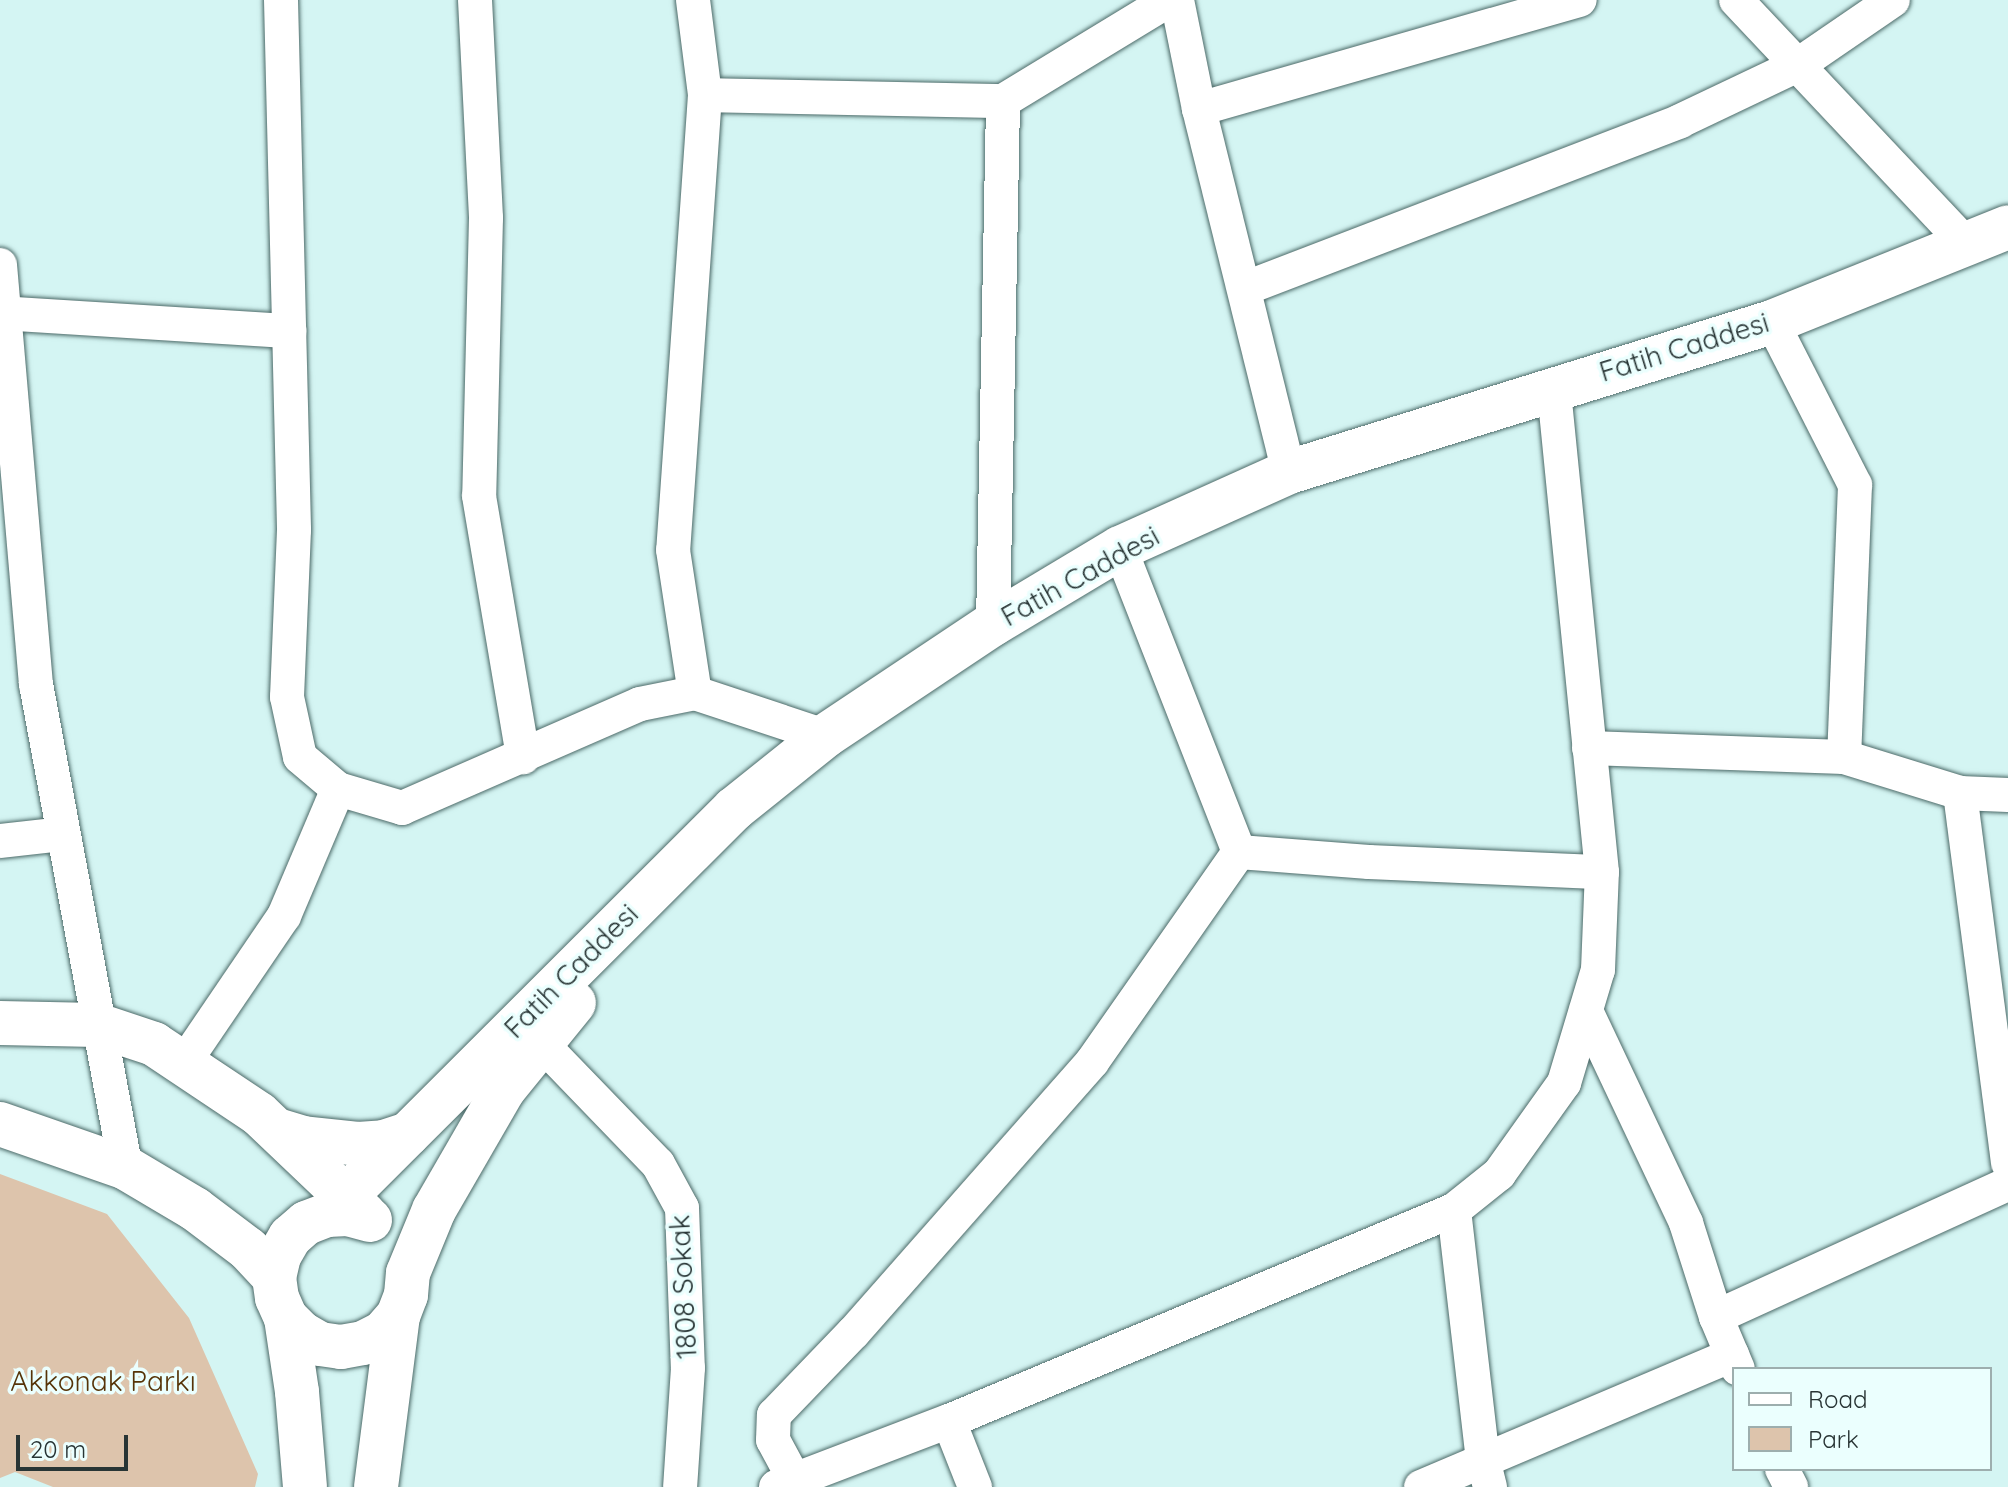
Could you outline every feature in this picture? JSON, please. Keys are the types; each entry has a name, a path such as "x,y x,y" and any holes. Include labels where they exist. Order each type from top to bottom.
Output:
{"main road":[{"name":"Fatih Caddesi","path":"347,1210 408,1134 734,809 825,736 993,624 1120,548 1289,472 1554,387 1772,322 1964,242 2008,227"},
{"path":"376,1487 398,1316 406,1295 408,1273 434,1210 504,1089 734,809"},
{"path":"0,1023 97,1025 154,1044 259,1114 347,1210 388,1233 401,1251 408,1273"},
{"path":"0,1124 126,1168 206,1217 248,1249 274,1277"},
{"path":"275,1129 303,1138 358,1144 384,1142 408,1134"},
{"path":"305,1487 297,1392 286,1318 277,1298 274,1277 279,1256 290,1237 306,1223 347,1210"},
{"path":"286,1318 301,1333 320,1344 341,1347 363,1343 383,1333 398,1316"}],"street":[{"path":"281,0 294,530 287,697 300,757 338,789 402,808 640,704 695,693 825,736"},
{"path":"475,0 486,218 479,496 523,757"},
{"path":"693,0 705,95 673,550 695,693"},
{"path":"705,95 1003,101 1169,0"},
{"path":"1177,0 1199,109 1246,288 1289,472"},
{"path":"1199,109 1580,0"},
{"path":"1736,0 1964,242"},
{"path":"1246,288 1680,121 1798,65 1893,0"},
{"path":"993,624 1003,101"},
{"path":"0,265 36,684 126,1168"},
{"path":"3,312 289,331"},
{"path":"1772,322 1855,485 1844,757"},
{"path":"1239,852 1092,1062 854,1332 774,1415 773,1440 785,1483 949,1421 1454,1210 1499,1174 1564,1083 1598,970 1602,872 1554,387"},
{"path":"1120,548 1239,852"},
{"path":"1589,748 1844,757 1960,793 2008,795"},
{"path":"184,1063 284,916 338,789"},
{"path":"1960,793 2008,1163"},
{"path":"0,841 63,834"},
{"path":"1239,852 1602,872"},
{"path":"1421,1487 1487,1473 1735,1362 1716,1317 1686,1223 1586,1011"},
{"name":"1808 Sokak","path":"541,1043 658,1164 682,1208 688,1368 680,1487"},
{"path":"1716,1317 2008,1184"},
{"path":"1454,1210 1487,1473"},
{"path":"949,1421 975,1487"}],"green space":[{"name":"Akkonak Parkı","path":"0,1174 107,1214 189,1318 258,1474 255,1487 53,1487 15,1472 0,1478"}]}
